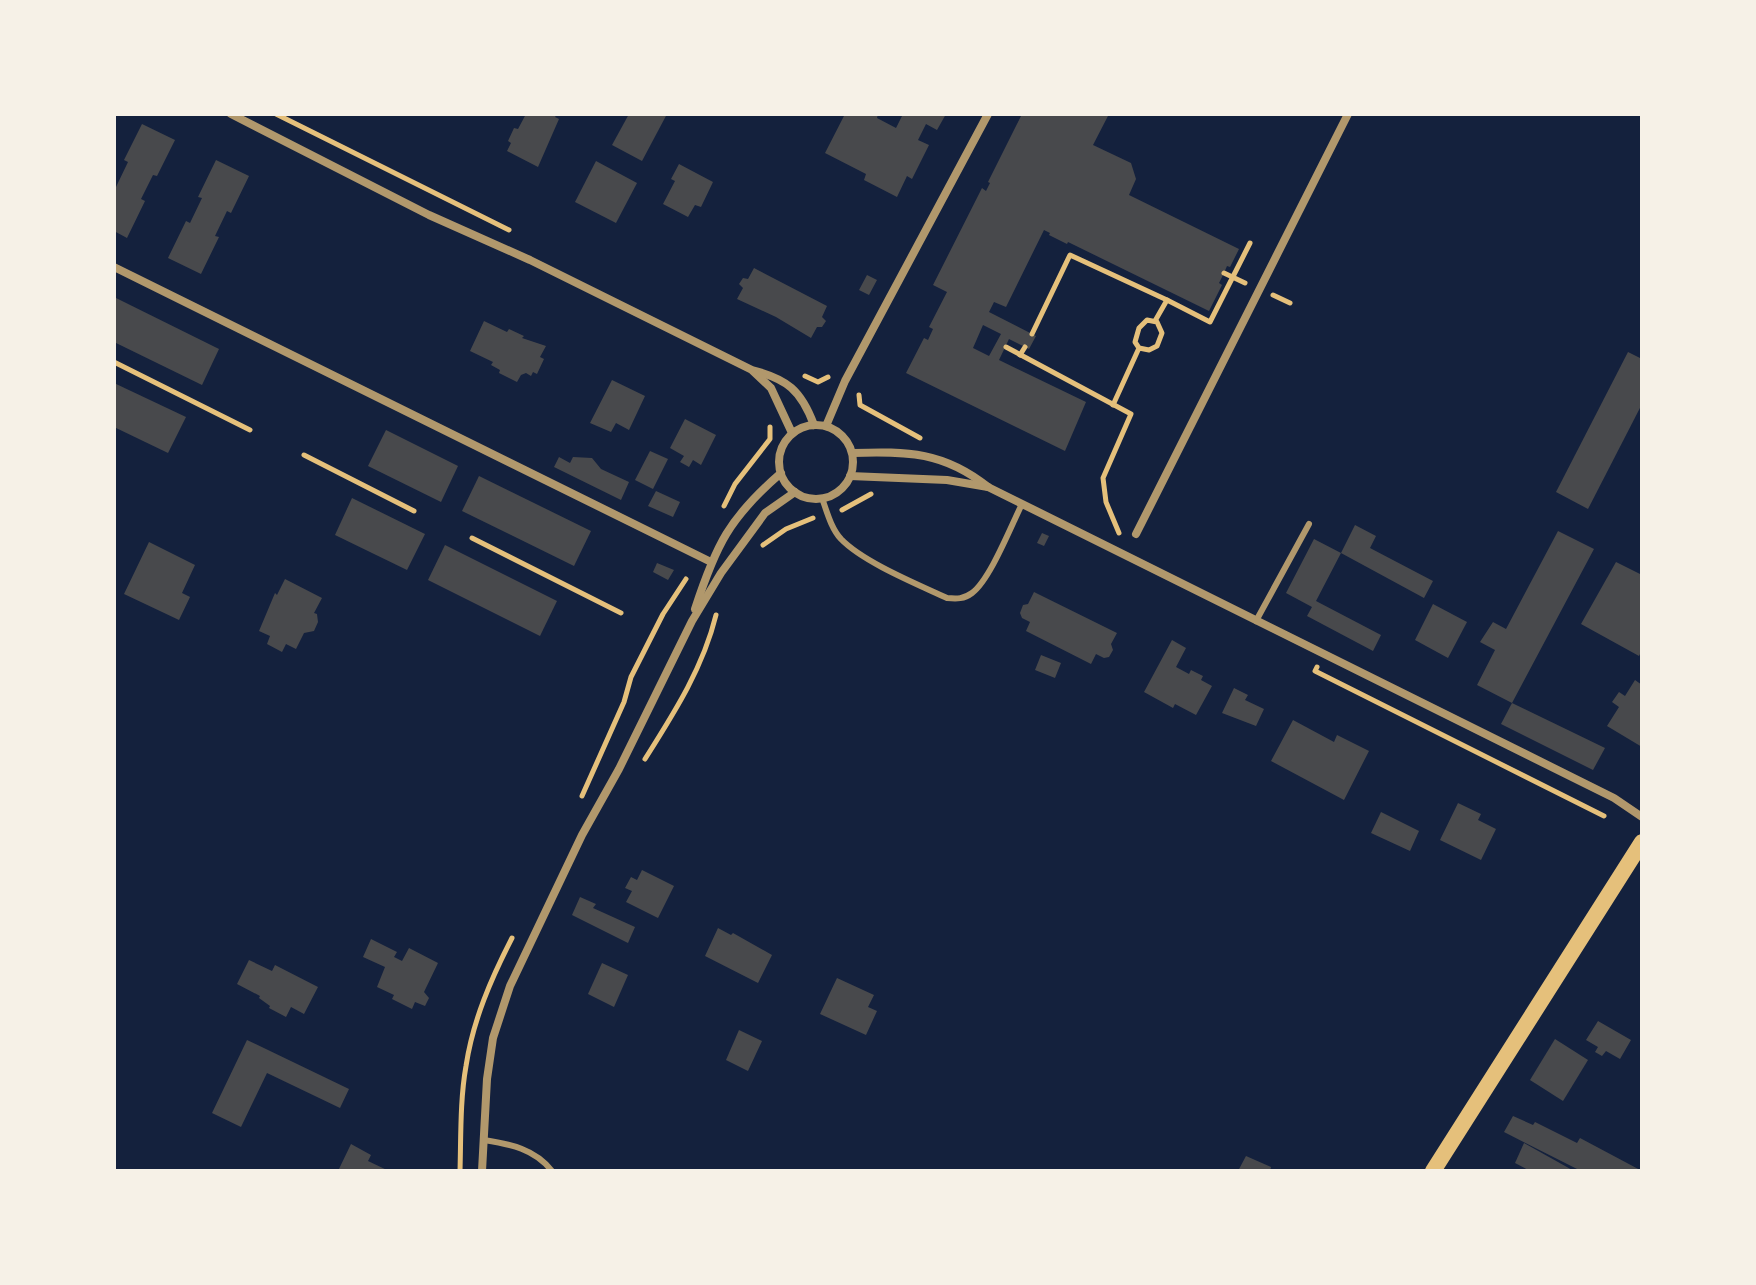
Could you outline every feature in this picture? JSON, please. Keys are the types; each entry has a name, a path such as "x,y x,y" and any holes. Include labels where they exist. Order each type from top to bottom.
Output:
{"main road":[{"path":"1433,1171 1642,842"}],"street":[{"path":"231,114 429,215 543,267 752,370 781,379 797,392 807,406 814,425"},
{"path":"826,426 845,381 988,114"},
{"path":"1136,534 1348,114"},
{"path":"114,267 711,562"},
{"path":"752,370 771,388 792,433"},
{"path":"814,425 826,426 841,434 853,453 850,476 839,491 822,498 808,498 795,492 781,473 780,454 784,442 792,433 814,425"},
{"path":"853,453 906,453 951,462 988,487 1614,798 1642,817"},
{"path":"692,621 711,562 736,516 750,499 781,473"},
{"path":"850,476 947,480 988,487"},
{"path":"482,1171 487,1079 493,1038 510,986 582,835 619,769 692,621 721,573 765,513 795,492"}],"lane":[{"path":"822,498 840,538 857,552 947,598 960,599 972,593 985,578 1022,504"},
{"path":"1256,621 1309,524"},
{"path":"484,1140 512,1144 528,1151 552,1171"}],"path":[{"path":"1032,334 1070,255 1210,322 1235,279 1250,243"},
{"path":"1224,273 1235,279"},
{"path":"1155,321 1167,300"},
{"path":"1147,320 1155,321 1162,329 1159,342 1153,349 1139,348 1135,342 1139,328 1147,320"},
{"path":"1006,347 1131,414 1103,478 1106,502 1119,533"},
{"path":"1020,355 1025,347"},
{"path":"1113,405 1139,348"},
{"path":"114,362 250,430"},
{"path":"723,507 735,484 770,439 767,415"},
{"path":"304,455 414,511"},
{"path":"762,546 809,518 828,516 867,495 877,493"},
{"path":"472,538 621,613"},
{"path":"579,802 624,702 631,677 698,555"},
{"path":"638,769 675,712 708,648 718,606"},
{"path":"1315,671 1604,816"},
{"path":"460,1171 465,1068 472,1034 490,981 518,925"}],"building":[{"path":"526,114 557,114 555,117 559,119 538,167 507,151 514,128 518,129"},
{"path":"629,114 667,114 642,161 612,145"},
{"path":"845,114 878,114 877,118 896,128 903,114 946,114 937,130 926,124 918,140 929,145 912,179 907,176 897,197 864,180 866,174 825,153"},
{"path":"1022,114 1109,114 1093,145 1131,163 1136,179 1129,195 1239,249 1230,267 1227,266 1219,283 1222,285 1209,311 1067,244 1044,230 1006,307 994,302 989,312 1036,336 1029,349 1009,339 999,360 1086,402 1065,451 906,373 924,338 928,340 933,329 929,327 947,292 933,285 982,188 986,191","holes":["983,325 1001,334 989,356 973,348"]},
{"path":"142,124 175,140 141,199 145,201 127,238 114,231 114,186 128,162 124,160"},
{"path":"216,160 249,176 231,213 227,211 215,236 219,237 201,274 168,258 186,221 190,223 202,198 198,197"},
{"path":"596,161 637,183 616,223 575,202"},
{"path":"679,164 713,182 701,207 695,205 688,217 663,204 675,181 671,179"},
{"path":"754,268 827,306 822,317 826,321 822,327 817,327 811,338 737,299 743,288 739,284 743,278 748,279"},
{"path":"867,275 877,280 869,295 859,290"},
{"path":"114,297 219,349 202,385 114,342"},
{"path":"484,321 546,346 537,374 521,375 517,382 499,373 500,370 491,365 493,362 470,351"},
{"path":"1628,352 1642,359 1642,404 1588,509 1556,492"},
{"path":"612,380 645,396 629,430 616,423 611,432 590,423"},
{"path":"114,383 186,417 168,453 114,427"},
{"path":"685,419 716,435 701,465 693,460 689,467 680,462 684,456 670,448"},
{"path":"386,430 458,466 441,502 368,466"},
{"path":"650,451 668,459 653,489 635,480"},
{"path":"559,457 570,463 573,457 592,458 601,469 629,482 621,500 554,467"},
{"path":"479,476 591,531 574,566 462,511"},
{"path":"656,491 680,502 673,517 648,506"},
{"path":"352,498 425,534 407,570 335,535"},
{"path":"1355,525 1376,536 1370,548 1433,581 1424,598 1341,553"},
{"path":"1558,531 1594,549 1512,703 1477,685 1495,650 1480,642 1493,622 1506,629"},
{"path":"1042,533 1049,536 1044,546 1037,543"},
{"path":"1314,539 1341,553 1316,601 1381,635 1373,651 1307,616 1312,607 1286,593"},
{"path":"149,542 195,565 182,593 190,597 179,620 124,594"},
{"path":"445,545 557,601 540,636 428,580"},
{"path":"1616,562 1642,575 1642,650 1639,656 1581,624"},
{"path":"657,563 674,570 668,580 653,572"},
{"path":"285,579 322,598 314,613 318,622 314,631 304,633 296,649 286,644 282,652 267,644 270,636 259,631 275,593 277,595"},
{"path":"1034,592 1117,633 1109,657 1096,654 1091,664 1026,631 1030,622 1020,613"},
{"path":"1433,604 1467,622 1448,658 1415,640"},
{"path":"1172,640 1186,648 1176,667 1189,674 1191,670 1203,676 1201,680 1212,686 1196,715 1175,704 1173,708 1144,692"},
{"path":"1041,655 1061,663 1055,678 1035,670"},
{"path":"1635,680 1642,685 1642,747 1607,726 1619,707 1612,702 1619,692 1625,696"},
{"path":"1234,688 1248,695 1245,700 1264,709 1256,726 1222,713"},
{"path":"1512,703 1605,748 1593,770 1501,724"},
{"path":"1293,720 1334,742 1337,735 1369,751 1344,800 1271,761"},
{"path":"1458,803 1481,814 1478,820 1496,829 1481,860 1440,840"},
{"path":"1381,812 1419,831 1410,851 1371,833"},
{"path":"642,870 674,886 658,918 626,902 632,891 625,888 631,877 637,880"},
{"path":"580,897 596,904 593,908 635,927 628,943 572,915"},
{"path":"718,928 772,955 758,983 705,956"},
{"path":"371,939 397,952 394,957 402,961 409,948 438,963 424,992 429,998 425,1006 415,1002 412,1009 377,987 385,967 363,957"},
{"path":"249,960 272,971 275,965 318,987 304,1014 291,1007 286,1017 269,1008 260,996 237,984"},
{"path":"602,963 628,975 614,1007 588,994"},
{"path":"837,978 874,995 868,1007 877,1011 866,1035 820,1014"},
{"path":"1598,1021 1631,1040 1620,1059 1606,1051 1602,1056 1595,1052 1598,1047 1586,1040"},
{"path":"739,1030 762,1041 748,1071 726,1060"},
{"path":"1555,1039 1588,1060 1563,1101 1530,1080"},
{"path":"247,1040 349,1089 340,1108 267,1073 241,1127 212,1113"},
{"path":"1513,1116 1533,1125 1535,1122 1577,1143 1580,1138 1642,1171 1581,1171 1504,1132"},
{"path":"1524,1143 1574,1171 1530,1171 1515,1163"},
{"path":"351,1144 371,1155 368,1161 389,1171 338,1171"},
{"path":"1246,1156 1271,1167 1270,1171 1238,1171"}]}
